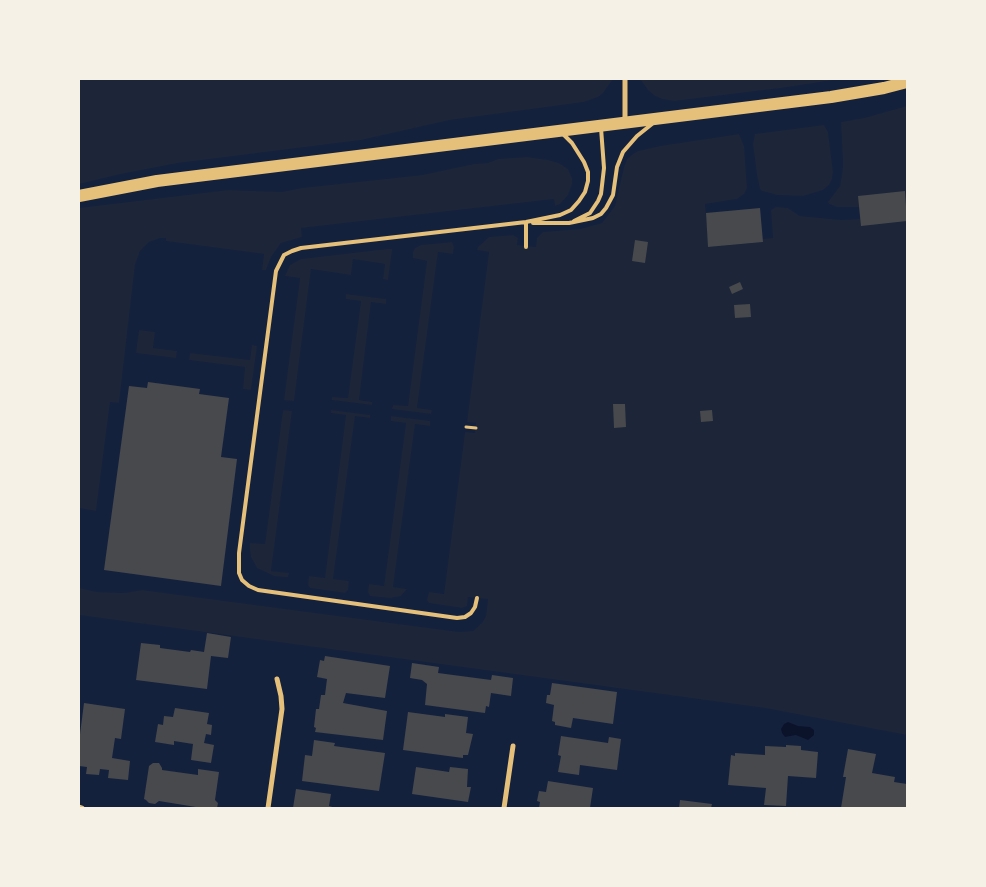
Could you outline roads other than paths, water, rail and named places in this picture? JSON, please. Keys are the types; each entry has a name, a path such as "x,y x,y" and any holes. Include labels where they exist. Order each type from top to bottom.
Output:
{"main road":[{"path":"79,196 157,181 830,97 907,82"}],"street":[{"path":"625,79 625,123"},
{"path":"268,808 282,709 277,679"},
{"path":"504,808 513,746"}],"lane":[{"path":"526,222 569,224 593,218 606,208 613,195 617,164 622,152 637,136 658,119"},
{"path":"569,224 590,213 601,194 604,168 601,126"},
{"path":"477,598 471,613 465,617 457,618 258,590 242,580 239,573 239,553 276,271 284,255 301,248 549,219 571,210 585,192 588,172 572,144 559,132"},
{"path":"526,222 526,246"}]}
